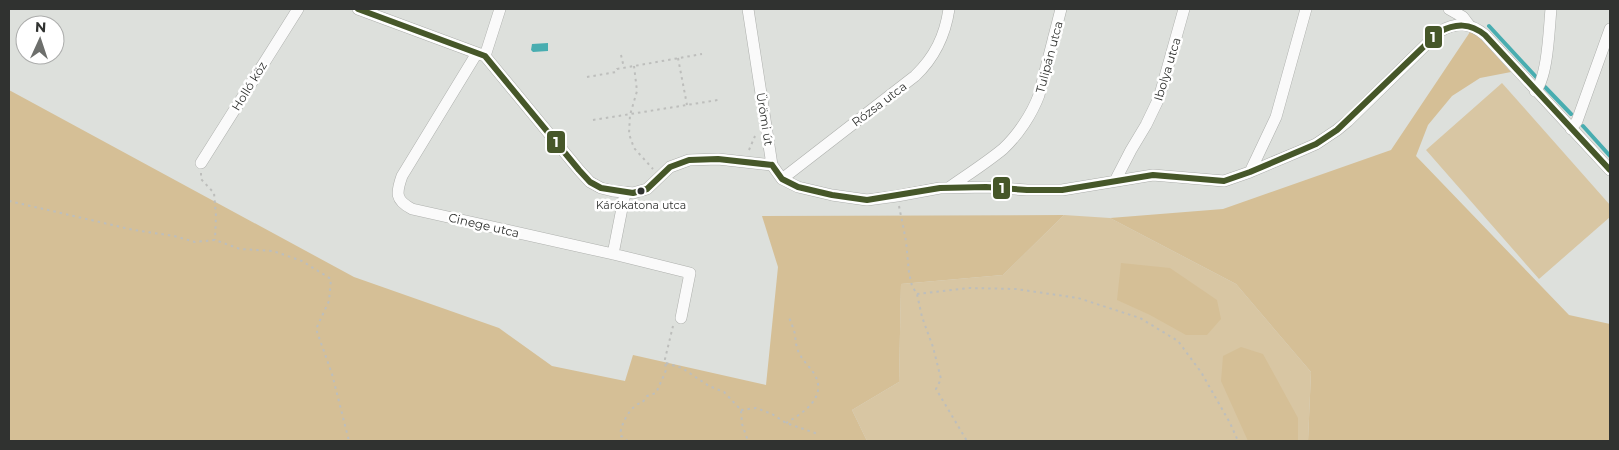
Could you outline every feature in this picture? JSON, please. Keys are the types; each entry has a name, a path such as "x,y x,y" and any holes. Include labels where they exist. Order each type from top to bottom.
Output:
{"street":[{"name":"Holló köz","path":"201,164 298,9"},
{"path":"358,9 481,54 579,170 590,182 601,188 625,193 640,192 647,189 670,167 678,163 702,158 772,165"},
{"path":"481,54 500,9"},
{"name":"Ürömi út","path":"748,9 772,165 782,179"},
{"name":"Rózsa utca","path":"782,179 924,68 938,48 947,22 949,9"},
{"name":"Tulipán utca","path":"950,188 1003,148 1035,106 1061,9"},
{"name":"Ibolya utca","path":"1115,181 1159,98 1184,9"},
{"path":"1250,172 1276,117 1306,9"},
{"path":"1449,9 1464,18 1469,26"},
{"path":"1535,91 1540,86 1544,75 1551,9"},
{"path":"782,179 798,187 856,199 875,200 922,190 986,187 1055,190 1153,176 1218,182 1230,180 1300,151 1327,137 1348,121 1439,32 1462,24 1485,35 1610,170"},
{"path":"1571,129 1577,121 1610,29"},
{"name":"Cinege utca","path":"481,54 402,176 398,188 398,198 412,209 690,273 681,318"},
{"path":"613,254 625,193"}],"path":[{"path":"587,77 616,72 617,70 634,66 702,54"},
{"path":"620,55 624,68"},
{"path":"678,58 687,105"},
{"path":"634,66 637,90 630,114 629,134 634,148 660,176"},
{"path":"592,120 718,100"},
{"path":"201,164 201,179 214,193 216,216 215,240"},
{"path":"897,196 912,286 917,294 941,379 936,389 967,441"},
{"path":"9,201 195,242 215,240 240,249 273,251 302,261 331,279 329,301 316,329 332,374 349,441"},
{"path":"917,294 968,288 1016,289 1078,298 1140,318 1178,341 1201,372 1238,441"},
{"path":"786,423 804,413 815,400 818,393 816,378 801,357 796,346 794,332 788,315"},
{"path":"628,441 620,432 626,417 634,406 642,403 647,396 656,393 666,370 665,359 674,318 681,318"},
{"path":"666,363 682,368 709,386 724,392 741,410 742,424 748,441"},
{"path":"741,410 756,408 772,414 786,423 818,434"}],"shaded area":[{"path":"1472,29 1511,72 1480,78 1452,96 1428,125 1416,156 1569,315 1610,324 1610,441 1308,441 1311,372 1236,284 1110,218 1223,209 1391,150"},
{"path":"1502,83 1610,205 1610,217 1539,279 1426,150"},
{"path":"9,90 354,277 499,328 552,366 625,381 633,355 766,385 778,267 762,216 1064,215 1003,275 901,284 899,382 852,410 867,441 9,441"},
{"path":"1064,215 1110,218 1236,284 1311,372 1308,441 867,441 852,410 899,382 901,284 1003,275"},
{"path":"1121,263 1170,268 1217,300 1221,319 1207,335 1186,335 1150,315 1117,300"},
{"path":"1241,347 1263,354 1298,418 1298,441 1248,441 1221,381 1223,356"}],"water":[{"path":"548,43 548,51 533,52 531,50 532,44"}],"waterway":[{"path":"1489,26 1537,78"},
{"path":"1545,87 1571,114"},
{"path":"1583,126 1610,156"}],"transit line":[{"name":"1","path":"358,9 485,56 579,170 590,182 601,188 633,193 647,189 670,167 689,160 718,159 772,165"},
{"name":"1","path":"772,165 782,179 798,187 832,195 867,200 940,188 986,187 1062,190 1153,175 1224,181 1316,144 1337,130 1439,32 1451,27 1468,26 1485,35 1610,170"}],"place":[{"name":"Kárókatona utca","path":"641,191"}]}
